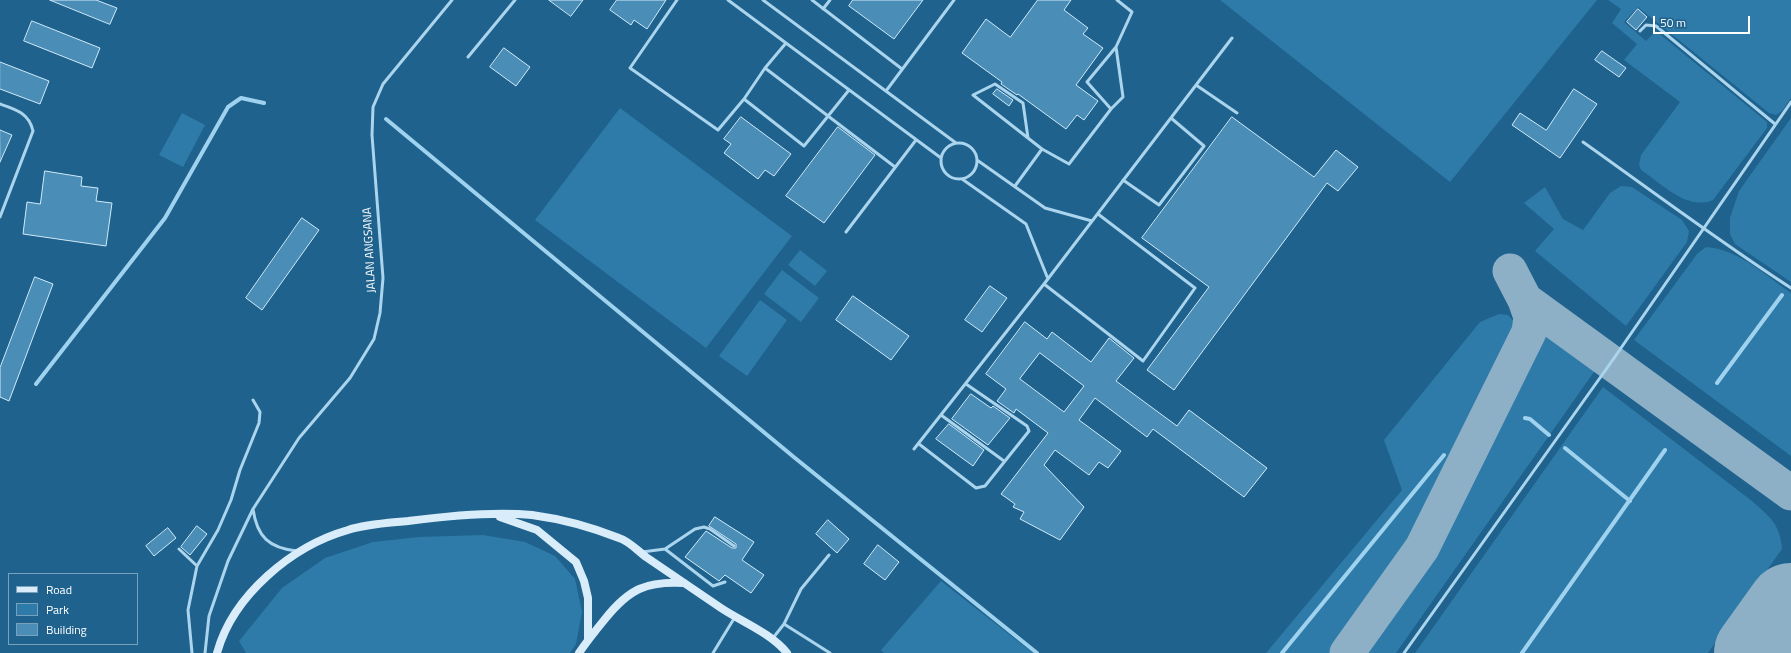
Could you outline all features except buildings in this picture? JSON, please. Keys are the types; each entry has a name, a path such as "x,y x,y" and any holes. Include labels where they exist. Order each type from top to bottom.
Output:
{"street":[{"path":"492,515 537,530 576,562 584,581 588,598 588,640"},
{"path":"219,652 224,631 236,610 250,593 299,552 324,538 349,529 428,518 492,515 530,515 560,520 622,539 684,583 788,652"},
{"path":"579,653 612,610 632,592 653,584 684,583"}],"lane":[{"name":"JALAN ANGSANA","path":"205,653 209,616 228,561 253,509 299,438 350,378 374,339 380,313 383,278 372,135 373,107 383,84 452,0"},
{"path":"468,57 515,0"},
{"path":"677,0 630,68 718,130 744,99 765,68 786,43"},
{"path":"728,0 941,158"},
{"path":"763,0 956,143 966,144 974,150 977,160 973,172 962,179"},
{"path":"812,0 902,69"},
{"path":"823,9 830,0"},
{"path":"886,91 954,0"},
{"path":"1111,109 1087,82 1116,47 1132,12 1118,0"},
{"path":"1640,31 1646,25 1656,26 1775,124"},
{"path":"914,450 1048,279 1232,38"},
{"path":"1028,138 1023,103 995,84 973,95 1042,149 1069,164 1111,109 1123,98 1116,47"},
{"path":"765,68 895,167"},
{"path":"1196,85 1237,113"},
{"path":"744,99 804,146 849,90"},
{"path":"1404,653 1706,228 1791,102"},
{"path":"0,104 21,112 31,124 33,130 0,217"},
{"path":"1123,180 1158,205 1204,146 1171,118"},
{"path":"846,232 916,140"},
{"path":"1583,142 1706,228 1729,247 1791,288"},
{"path":"956,143 946,148 941,158 942,169 950,177 962,179 1026,224 1048,279"},
{"path":"1015,186 1042,149"},
{"path":"977,160 1045,208 1092,221"},
{"path":"1044,284 1143,360 1195,288 1098,214"},
{"path":"919,444 976,488 984,486 1029,431 1027,426 966,384"},
{"path":"192,653 188,610 197,566 218,530 231,500 240,470 259,423 260,412 253,400"},
{"path":"941,416 1004,461"},
{"path":"253,509 255,521 262,538 286,550 299,552"},
{"path":"639,552 665,549 695,529 704,527 710,529 734,546"},
{"path":"178,549 197,566"},
{"path":"665,549 713,586 726,582"},
{"path":"772,640 784,624 801,589 828,555"},
{"path":"713,653 735,617"},
{"path":"784,624 830,653"}],"green space":[{"path":"1220,0 1597,0 1450,182"},
{"path":"1608,0 1791,0 1791,98 1782,111 1776,115 1769,113 1638,7 1624,22 1646,41 1656,31 1767,122 1767,128 1713,200 1694,202 1684,199 1666,189 1641,170 1639,165 1641,155 1680,102 1624,60 1637,44 1612,23 1621,9"},
{"path":"620,108 792,236 706,348 535,220"},
{"path":"182,113 205,125 183,167 159,155"},
{"path":"1791,118 1791,282 1735,244 1730,234 1730,218 1739,191"},
{"path":"1621,186 1632,187 1682,220 1689,231 1687,242 1626,326 1535,251 1554,229 1524,203 1545,187 1563,219 1583,230 1610,193"},
{"path":"1706,247 1729,252 1751,264 1791,293 1791,456 1634,340 1697,254"},
{"path":"800,250 827,271 815,286 788,265"},
{"path":"782,270 819,298 801,322 764,294"},
{"path":"760,300 787,320 747,376 719,356"},
{"path":"1499,314 1508,315 1517,325 1518,330 1503,370 1432,517 1412,550 1338,653 1266,653 1402,490 1384,440 1480,322"},
{"path":"1547,334 1553,335 1596,369 1396,653 1360,653 1427,560 1445,531 1536,341 1541,336"},
{"path":"1603,387 1752,501 1773,522 1779,533 1782,549 1708,653 1415,653"},
{"path":"483,535 525,542 555,556 575,579 582,612 576,644 570,653 246,653 239,641 282,588 325,558 373,542 419,537"},
{"path":"941,581 1033,653 884,653 881,650"}],"waterway":[{"path":"36,384 165,218 228,107 241,98 264,103"},
{"path":"386,119 795,458 1037,653"},
{"path":"1717,383 1782,295"},
{"path":"1525,418 1530,419 1549,435"},
{"path":"1565,448 1630,501"},
{"path":"1522,653 1665,450"},
{"path":"1282,653 1444,455"}],"taxiway":[{"path":"1510,271 1525,300 1791,493"},
{"path":"1347,653 1422,548 1529,332 1531,317 1525,300"}],"runway":[{"path":"1758,653 1791,607"}]}
